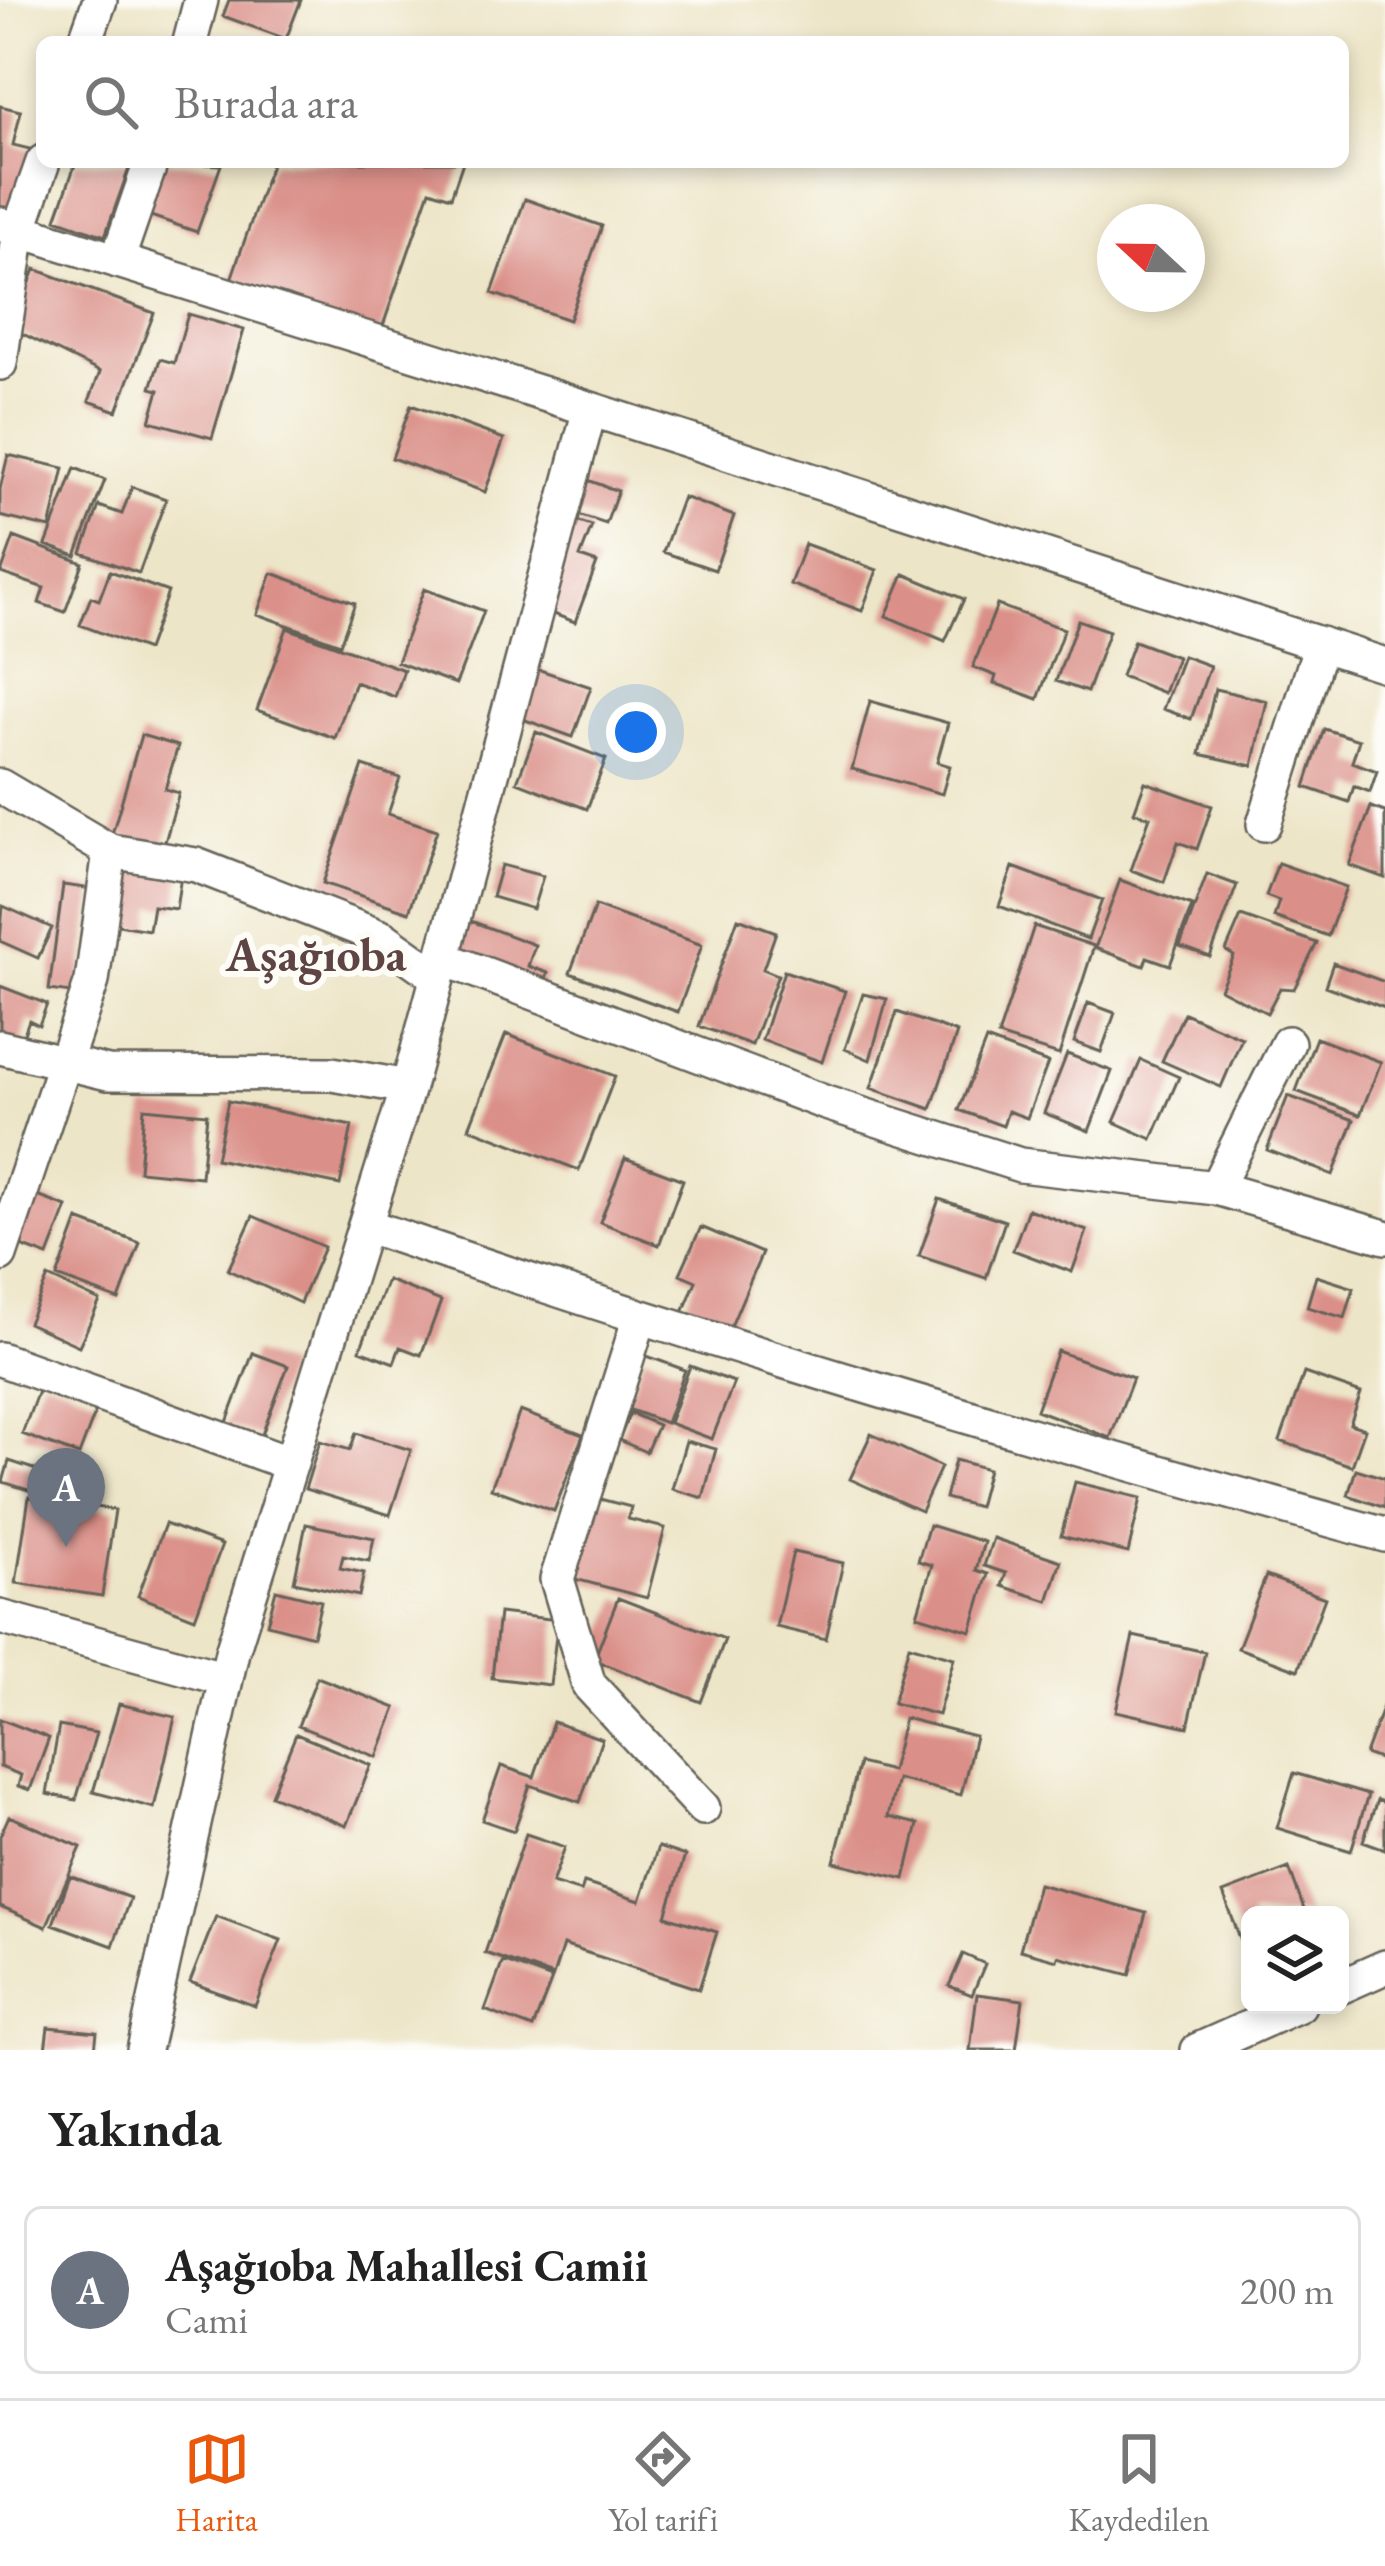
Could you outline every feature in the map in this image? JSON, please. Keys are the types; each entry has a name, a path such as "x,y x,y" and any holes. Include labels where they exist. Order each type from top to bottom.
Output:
{"street":[{"path":"87,36 100,0"},
{"path":"192,36 201,0"},
{"path":"0,363 10,227 40,168"},
{"path":"117,260 149,168"},
{"path":"10,227 1385,665"},
{"path":"144,2050 226,1679 408,1087 590,409"},
{"path":"1264,824 1321,644"},
{"path":"0,786 110,851 196,865 383,938 432,973 442,958"},
{"path":"0,1255 92,981 110,851"},
{"path":"442,958 826,1103 1020,1165 1216,1187 1385,1237"},
{"path":"1216,1187 1288,1043"},
{"path":"0,1047 108,1073 332,1073 408,1087"},
{"path":"365,1225 1028,1438 1385,1535"},
{"path":"640,1317 557,1580 590,1685 703,1808"},
{"path":"0,1359 291,1464"},
{"path":"0,1616 226,1679"},
{"path":"1349,1983 1385,1966"},
{"path":"1198,2050 1279,2014"}],"building":[{"path":"229,0 301,0 287,36 223,16"},
{"path":"0,106 21,111 13,145 34,150 19,216 0,211"},
{"path":"74,168 129,168 105,236 56,219"},
{"path":"161,168 220,168 197,232 145,214"},
{"path":"270,168 461,168 451,197 430,190 378,340 228,288"},
{"path":"525,199 602,226 569,320 492,293"},
{"path":"35,269 154,313 117,411 89,401 100,372 13,329"},
{"path":"188,314 244,330 212,438 150,421 159,390 151,388 160,359 174,363"},
{"path":"411,405 504,439 485,492 392,458"},
{"path":"8,455 64,468 50,528 0,516"},
{"path":"75,468 105,480 76,556 46,545"},
{"path":"585,479 618,491 606,524 572,513"},
{"path":"132,487 166,499 139,573 82,553 99,506 122,514"},
{"path":"683,497 734,516 715,570 663,552"},
{"path":"573,520 592,526 580,557 597,563 575,622 540,609"},
{"path":"14,537 83,563 65,612 39,603 44,588 1,573"},
{"path":"805,544 877,570 862,611 790,584"},
{"path":"110,571 168,592 147,650 80,625 91,597 99,600"},
{"path":"272,573 355,603 340,644 257,614"},
{"path":"904,574 964,599 945,641 886,616"},
{"path":"424,589 484,611 456,684 397,662"},
{"path":"997,605 1064,629 1038,699 994,683 996,676 973,667"},
{"path":"1078,620 1109,631 1087,692 1056,681"},
{"path":"287,628 404,670 395,697 355,682 335,738 257,710"},
{"path":"1134,641 1177,657 1164,693 1121,676"},
{"path":"1183,656 1210,666 1191,719 1163,709"},
{"path":"534,668 591,687 573,737 517,717"},
{"path":"1215,689 1267,701 1253,766 1200,754"},
{"path":"870,701 948,723 937,762 950,766 942,794 852,769"},
{"path":"1324,729 1359,740 1352,762 1377,771 1370,792 1354,786 1349,802 1305,787"},
{"path":"536,732 606,759 587,809 517,782"},
{"path":"141,735 178,746 165,789 179,793 163,849 112,834"},
{"path":"363,766 400,778 388,814 437,830 409,912 323,883"},
{"path":"1145,782 1212,806 1197,849 1178,842 1164,882 1131,870 1150,817 1134,812"},
{"path":"1371,807 1385,812 1385,878 1349,865"},
{"path":"123,860 182,869 176,909 153,906 149,930 112,924"},
{"path":"1278,863 1346,887 1328,936 1274,917 1279,901 1266,896"},
{"path":"501,865 543,876 533,909 492,897"},
{"path":"1013,867 1102,900 1088,939 999,906"},
{"path":"1207,874 1237,885 1210,957 1180,946"},
{"path":"1120,880 1192,906 1170,965 1147,957 1144,966 1095,948"},
{"path":"63,885 93,889 79,994 49,990"},
{"path":"3,906 52,928 38,958 0,941"},
{"path":"595,906 702,945 678,1012 570,973"},
{"path":"1241,916 1317,943 1294,989 1280,988 1267,1013 1220,989 1234,956 1226,951"},
{"path":"738,918 776,932 763,969 778,975 752,1045 699,1026"},
{"path":"471,921 535,945 528,966 548,973 541,992 456,960"},
{"path":"1034,926 1094,946 1059,1055 998,1036"},
{"path":"1333,963 1385,982 1385,1008 1325,986"},
{"path":"784,971 845,991 822,1062 762,1040"},
{"path":"0,986 47,1004 39,1025 29,1020 20,1045 0,1037"},
{"path":"863,994 887,999 870,1060 845,1049"},
{"path":"1088,1003 1115,1013 1101,1052 1074,1042"},
{"path":"897,1012 957,1033 931,1109 871,1088"},
{"path":"1184,1013 1242,1038 1221,1087 1162,1061"},
{"path":"506,1034 615,1076 579,1170 469,1128"},
{"path":"1316,1038 1381,1062 1360,1115 1296,1091"},
{"path":"986,1040 1048,1063 1027,1118 1008,1111 1003,1126 959,1110"},
{"path":"1067,1054 1112,1071 1089,1131 1044,1113"},
{"path":"1141,1060 1179,1077 1152,1139 1114,1122"},
{"path":"1288,1096 1354,1120 1333,1175 1267,1150"},
{"path":"228,1101 352,1126 340,1185 216,1159"},
{"path":"144,1108 207,1114 201,1177 139,1171"},
{"path":"625,1158 683,1180 659,1245 600,1222"},
{"path":"32,1194 67,1207 48,1256 13,1243"},
{"path":"939,1199 1005,1221 986,1278 919,1256"},
{"path":"1028,1209 1087,1231 1072,1272 1013,1250"},
{"path":"253,1216 324,1247 300,1303 228,1270"},
{"path":"78,1220 140,1243 119,1300 57,1277"},
{"path":"701,1227 762,1253 726,1338 680,1320 696,1281 680,1274"},
{"path":"1316,1276 1354,1288 1345,1318 1307,1307"},
{"path":"48,1277 100,1301 79,1346 28,1323"},
{"path":"387,1280 441,1301 421,1355 400,1347 394,1363 360,1350"},
{"path":"1057,1351 1133,1378 1110,1438 1036,1410"},
{"path":"253,1353 288,1366 261,1437 226,1425"},
{"path":"644,1355 685,1370 666,1423 625,1408"},
{"path":"690,1366 734,1382 712,1439 669,1423"},
{"path":"1304,1373 1361,1393 1350,1424 1365,1429 1352,1466 1280,1441"},
{"path":"43,1378 100,1400 79,1455 22,1434"},
{"path":"520,1411 583,1435 554,1511 491,1488"},
{"path":"630,1413 658,1425 646,1452 619,1440"},
{"path":"356,1433 411,1450 390,1515 305,1489 320,1441 350,1450"},
{"path":"871,1434 941,1467 921,1511 850,1479"},
{"path":"686,1441 716,1449 703,1498 672,1489"},
{"path":"955,1460 988,1469 978,1507 945,1498"},
{"path":"9,1461 58,1477 50,1497 3,1482"},
{"path":"1356,1469 1385,1478 1385,1508 1348,1495"},
{"path":"1075,1482 1141,1498 1128,1553 1061,1536"},
{"path":"29,1497 115,1510 102,1596 16,1583"},
{"path":"596,1498 631,1507 628,1519 665,1528 647,1598 575,1579"},
{"path":"165,1524 222,1545 195,1618 138,1596"},
{"path":"306,1524 374,1538 369,1561 343,1556 340,1568 364,1573 359,1596 294,1582"},
{"path":"929,1525 984,1542 976,1570 988,1574 971,1631 917,1615 932,1565 918,1561"},
{"path":"993,1538 1061,1561 1048,1601 1002,1586 1006,1573 984,1566"},
{"path":"793,1552 843,1563 826,1639 776,1627"},
{"path":"1266,1576 1325,1598 1298,1670 1238,1648"},
{"path":"276,1590 321,1601 313,1636 267,1624"},
{"path":"618,1598 725,1639 701,1702 594,1660"},
{"path":"499,1613 558,1620 550,1685 492,1678"},
{"path":"1133,1636 1205,1652 1188,1727 1116,1711"},
{"path":"909,1645 954,1658 938,1715 893,1703"},
{"path":"317,1677 396,1708 377,1757 298,1726"},
{"path":"1385,1701 1385,1761 1365,1754"},
{"path":"119,1704 175,1717 154,1808 93,1792"},
{"path":"904,1718 975,1736 961,1795 897,1779 888,1817 918,1824 905,1879 834,1862 859,1763 891,1771"},
{"path":"0,1719 49,1738 30,1790 18,1786 21,1775 0,1767"},
{"path":"553,1722 602,1739 580,1802 530,1785 514,1831 482,1820 501,1766 534,1777"},
{"path":"59,1726 96,1733 76,1800 47,1794"},
{"path":"296,1734 371,1765 346,1826 271,1795"},
{"path":"1294,1773 1368,1795 1351,1851 1277,1828"},
{"path":"1377,1800 1385,1803 1385,1849 1363,1841"},
{"path":"9,1816 81,1847 46,1927 0,1907 0,1836"},
{"path":"526,1834 565,1847 552,1883 581,1892 584,1883 640,1901 658,1847 685,1856 666,1916 717,1932 699,1989 563,1945 553,1976 485,1953"},
{"path":"1289,1868 1303,1906 1241,1906 1241,1941 1223,1893"},
{"path":"70,1876 130,1898 113,1946 53,1924"},
{"path":"1038,1884 1146,1913 1130,1975 1020,1950"},
{"path":"216,1916 281,1940 255,2006 190,1982"},
{"path":"963,1954 985,1964 972,1995 949,1986"},
{"path":"503,1961 552,1979 533,2028 485,2010"},
{"path":"977,1994 1023,2000 1016,2050 970,2050"},
{"path":"48,2027 97,2032 95,2050 45,2050"}],"place":[{"name":"Aşağıoba Mahallesi Camii","path":"66,1547"}],"district":[{"name":"Aşağıoba","path":"316,954"}]}
